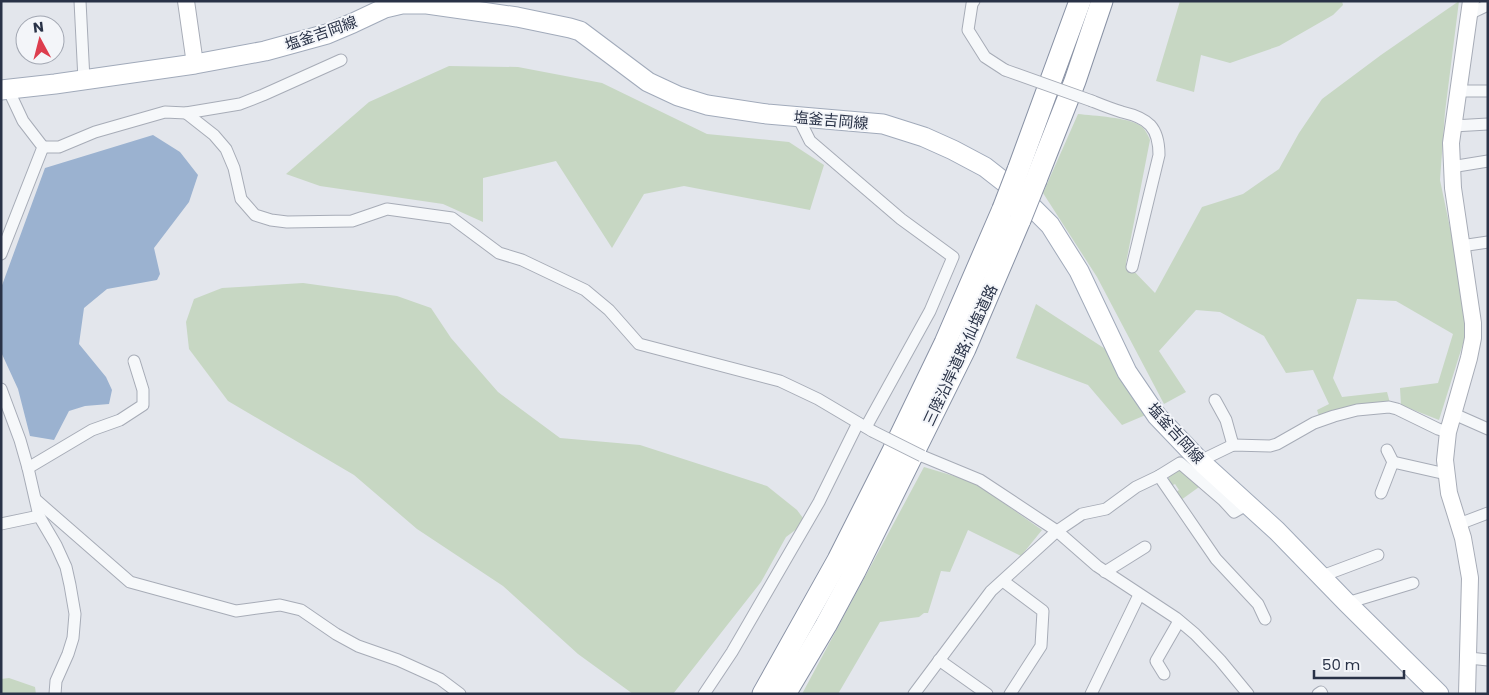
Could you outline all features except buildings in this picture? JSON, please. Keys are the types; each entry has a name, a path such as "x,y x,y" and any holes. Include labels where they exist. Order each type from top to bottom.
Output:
{"highway":[{"name":"三陸沿岸道路;仙塩道路","path":"776,691 945,343 1011,215 1027,175 1080,1"},
{"name":"三陸沿岸道路;仙塩道路","path":"1027,175 1075,81 1102,1"}],"main road":[{"name":"塩釜吉岡線","path":"5,89 195,64 265,51 302,42 344,27 385,8 402,4 456,4 556,24 580,31 648,82 678,96 707,105 767,114 883,124 924,137 985,167 1017,192 1050,225 1079,270 1128,372 1157,416 1440,694"}],"street":[{"path":"80,1 84,80"},
{"path":"186,1 195,64"},
{"path":"974,1 968,30 985,57 1005,70 1139,117 1150,124 1156,132 1159,142 1159,155 1132,267"},
{"path":"1467,694 1470,578 1463,538 1449,493 1445,460 1448,432 1469,358 1473,338 1473,323 1453,188 1451,143 1470,8 1488,5"},
{"path":"43,147 60,147 94,132 165,112 186,113 240,104 341,60"},
{"path":"5,89 23,121 43,147"},
{"path":"1458,91 1488,91"},
{"path":"186,113 214,135 226,149 234,168 241,199 255,215 287,222 352,221 387,209 452,218 499,253 522,260 585,290 609,310 639,344 780,381 818,399 865,427 922,456 980,480 1057,531 1105,572 1179,621 1195,634 1220,660 1248,694"},
{"path":"704,694 732,652 865,427 930,311 953,257 901,219 810,140 798,117"},
{"path":"1453,126 1488,124"},
{"path":"1,254 43,147"},
{"path":"1451,167 1488,161"},
{"path":"1461,246 1488,242"},
{"path":"28,468 92,430 120,420 143,405 143,390 134,361"},
{"path":"1,389 20,440 39,516 66,566 75,614 73,638 56,681 54,694"},
{"path":"1216,400 1226,420 1233,445"},
{"path":"1200,460 1233,445 1270,446 1277,444 1314,423 1356,410 1389,407 1448,432"},
{"path":"1454,414 1488,429"},
{"path":"1381,493 1393,462 1387,450"},
{"path":"1393,462 1446,474"},
{"path":"914,694 991,591 1057,531 1082,514 1106,509 1136,487 1180,464 1223,500 1234,512 1248,504"},
{"path":"1159,476 1216,560 1258,604 1265,619"},
{"path":"36,500 130,582 236,611 280,605 302,610 336,634 358,646 398,660 440,679 460,694"},
{"path":"1458,524 1488,513"},
{"path":"1,524 39,516"},
{"path":"1105,572 1145,547"},
{"path":"1322,576 1378,555"},
{"path":"1003,581 1042,611 1041,646 1010,694"},
{"path":"1346,603 1413,583"},
{"path":"1091,694 1139,595"},
{"path":"1164,674 1156,661 1179,621"},
{"path":"1469,658 1488,660"},
{"path":"939,660 987,694"},
{"path":"1318,694 1321,692 1322,694"}],"green space":[{"path":"1180,1 1342,1 1343,5 1333,15 1279,46 1230,63 1201,55 1194,92 1156,81"},
{"path":"1459,1 1445,112 1440,180 1457,261 1467,331 1439,420 1401,405 1400,388 1438,383 1453,334 1396,301 1357,299 1333,378 1342,397 1387,392 1390,403 1319,416 1317,410 1329,404 1313,370 1286,373 1264,336 1220,312 1196,310 1159,351 1186,392 1164,404 1097,277 1043,193 1078,114 1102,116 1135,123 1142,127 1150,140 1126,263 1155,293 1202,207 1243,194 1279,169 1299,133 1322,99"},
{"path":"449,66 518,67 602,83 707,134 789,142 824,165 810,210 684,186 644,194 612,248 556,161 483,178 483,222 443,204 320,186 286,174 369,102"},
{"path":"303,283 397,296 431,308 451,338 498,392 560,438 640,445 767,486 797,510 806,522 786,537 761,582 673,694 633,694 578,654 503,586 417,529 354,475 228,401 189,349 186,322 194,299 222,288"},
{"path":"1036,304 1110,352 1148,414 1122,425 1088,385 1016,358"},
{"path":"924,467 974,482 1042,530 1021,556 968,530 950,572 941,571 928,613 924,613 919,617 880,622 838,694 802,694"},
{"path":"1175,471 1182,471 1199,487 1181,500 1176,492 1179,490 1175,484 1171,486 1169,484 1169,476"},
{"path":"9,678 35,687 36,694 1,694 1,679"}],"water":[{"path":"153,135 180,152 198,175 189,202 154,248 160,274 157,280 107,289 84,308 79,344 106,377 112,390 109,404 85,406 69,411 54,440 30,436 18,389 1,352 1,288 45,168"}]}
